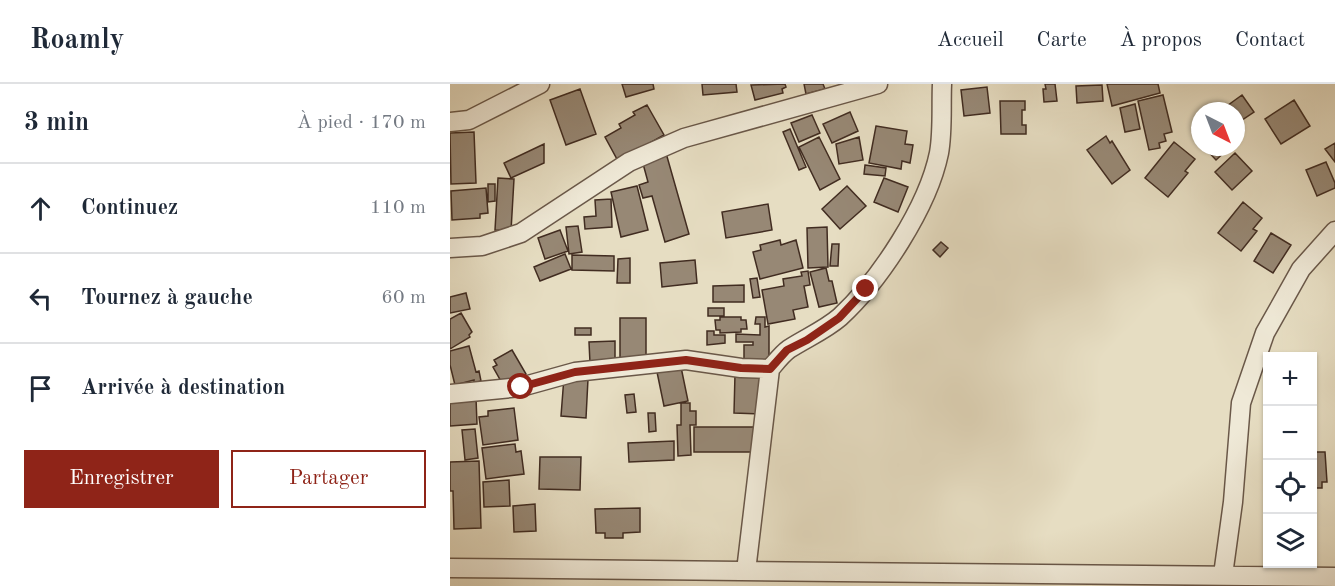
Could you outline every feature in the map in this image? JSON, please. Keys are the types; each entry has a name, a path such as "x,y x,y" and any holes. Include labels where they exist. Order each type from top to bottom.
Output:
{"street":[{"path":"450,122 469,120 540,84"},
{"path":"450,248 482,246 521,233 630,162 684,138 878,84"},
{"path":"746,571 770,369 787,350 807,340 846,311 866,289 911,221 930,187 939,151 942,84"},
{"path":"1223,575 1233,502 1241,404 1270,323 1300,269 1335,231"},
{"path":"450,394 521,387 575,372 686,360 741,368 770,369"},
{"path":"450,568 1335,577"}],"building":[{"path":"622,84 653,84 654,89 626,97"},
{"path":"702,84 736,84 737,92 703,95"},
{"path":"785,84 786,87 782,89 783,93 755,100 751,85"},
{"path":"804,84 823,84 825,89 806,94"},
{"path":"1045,84 1055,84 1057,101 1044,102"},
{"path":"1107,84 1158,84 1160,93 1112,106"},
{"path":"1102,85 1103,101 1077,103 1076,86"},
{"path":"987,87 990,113 964,116 961,90"},
{"path":"580,89 596,134 566,145 550,100"},
{"path":"1163,95 1172,132 1164,134 1166,141 1159,143 1160,148 1149,150 1138,101"},
{"path":"1242,95 1254,112 1245,118 1245,102 1232,102"},
{"path":"1294,100 1310,126 1281,144 1265,119"},
{"path":"1000,101 1025,101 1025,110 1022,110 1022,125 1026,125 1026,134 1001,134"},
{"path":"1135,104 1140,129 1125,132 1120,108"},
{"path":"647,105 664,135 618,161 605,137 621,128 619,124 635,115 633,112"},
{"path":"850,112 858,131 832,143 823,124"},
{"path":"812,115 820,133 799,142 791,123"},
{"path":"876,126 907,131 905,144 913,145 910,163 902,161 901,169 869,163"},
{"path":"790,129 806,167 799,170 783,132"},
{"path":"474,132 476,183 451,184 450,133"},
{"path":"1106,136 1110,143 1112,141 1130,170 1112,184 1087,150"},
{"path":"819,137 840,179 820,190 799,147"},
{"path":"859,137 863,160 839,164 836,144"},
{"path":"1174,142 1195,159 1185,171 1188,173 1168,197 1145,178"},
{"path":"1335,143 1335,162 1325,149"},
{"path":"544,144 544,163 511,178 504,163"},
{"path":"666,153 689,234 665,242 652,196 643,198 639,185 648,182 642,160"},
{"path":"1232,156 1238,156 1252,171 1232,190 1215,172"},
{"path":"1326,162 1335,188 1317,196 1306,170"},
{"path":"865,165 886,168 885,176 864,174"},
{"path":"498,178 514,179 511,231 495,230"},
{"path":"884,178 908,187 898,212 874,202"},
{"path":"488,184 495,184 495,201 488,202"},
{"path":"637,186 648,230 621,237 611,192"},
{"path":"847,186 866,206 840,229 822,209"},
{"path":"486,188 488,213 480,214 480,218 452,220 451,191"},
{"path":"611,199 612,227 585,229 584,217 596,216 595,200"},
{"path":"1243,202 1262,218 1253,229 1257,231 1241,251 1218,233"},
{"path":"768,204 772,230 726,238 722,212"},
{"path":"578,226 582,252 569,254 566,227"},
{"path":"827,227 828,267 808,268 807,228"},
{"path":"560,230 568,251 545,259 538,238"},
{"path":"1271,233 1291,245 1273,273 1254,261"},
{"path":"780,240 781,245 796,240 803,268 760,279 753,252 761,250 760,245"},
{"path":"941,242 948,248 940,257 933,250"},
{"path":"832,244 839,244 838,266 830,266"},
{"path":"565,254 571,269 540,281 534,267"},
{"path":"572,255 614,256 614,271 572,270"},
{"path":"630,258 630,283 617,283 618,259"},
{"path":"695,260 697,283 662,287 660,263"},
{"path":"826,268 829,281 832,281 837,303 819,307 810,272"},
{"path":"808,271 810,285 804,286 808,307 793,310 795,319 768,324 762,290 784,286 783,279 802,276 801,272"},
{"path":"757,278 760,297 753,298 750,279"},
{"path":"744,285 744,302 713,302 713,286"},
{"path":"466,293 470,309 450,313 450,297"},
{"path":"708,308 724,308 724,316 708,316"},
{"path":"461,313 472,332 470,337 450,349 450,319"},
{"path":"720,317 741,317 741,320 746,320 747,329 741,329 741,332 720,333 720,330 716,330 715,320 720,320"},
{"path":"756,317 765,317 765,327 769,326 769,364 744,364 744,345 753,345 753,342 736,342 736,334 760,335 760,324 755,324"},
{"path":"620,318 646,318 646,361 620,362"},
{"path":"575,328 591,328 591,335 575,335"},
{"path":"707,331 714,331 714,335 725,335 725,343 707,345"},
{"path":"615,341 615,362 590,363 589,342"},
{"path":"469,346 476,372 479,371 481,381 474,383 474,380 455,385 450,365 450,351"},
{"path":"512,350 526,374 508,384 502,383 493,367 497,365 494,360"},
{"path":"681,367 688,401 664,406 657,372"},
{"path":"735,374 762,375 761,414 734,413"},
{"path":"564,377 588,379 586,418 561,416"},
{"path":"634,394 636,412 627,413 625,395"},
{"path":"476,398 477,424 450,426 450,400"},
{"path":"681,403 690,403 690,411 696,411 696,425 690,425 691,455 678,456 677,425 681,425"},
{"path":"514,408 518,440 483,445 479,417 488,416 488,411"},
{"path":"648,413 655,413 656,431 649,432"},
{"path":"694,427 757,427 757,452 694,452"},
{"path":"475,429 478,458 465,460 462,430"},
{"path":"674,441 674,460 629,462 628,443"},
{"path":"515,444 516,452 521,451 524,474 486,479 482,448"},
{"path":"1317,452 1325,452 1327,482 1322,482 1322,488 1317,488"},
{"path":"540,457 581,457 580,490 539,489"},
{"path":"479,461 481,528 454,529 450,462"},
{"path":"509,480 510,506 484,507 483,482"},
{"path":"535,504 536,531 514,532 513,506"},
{"path":"640,508 640,532 623,533 623,538 605,538 605,533 596,533 595,509"}],"route":[{"path":"521,387 575,372 686,360 713,362 741,368 770,369 787,350 807,340 839,318 866,289"}]}
